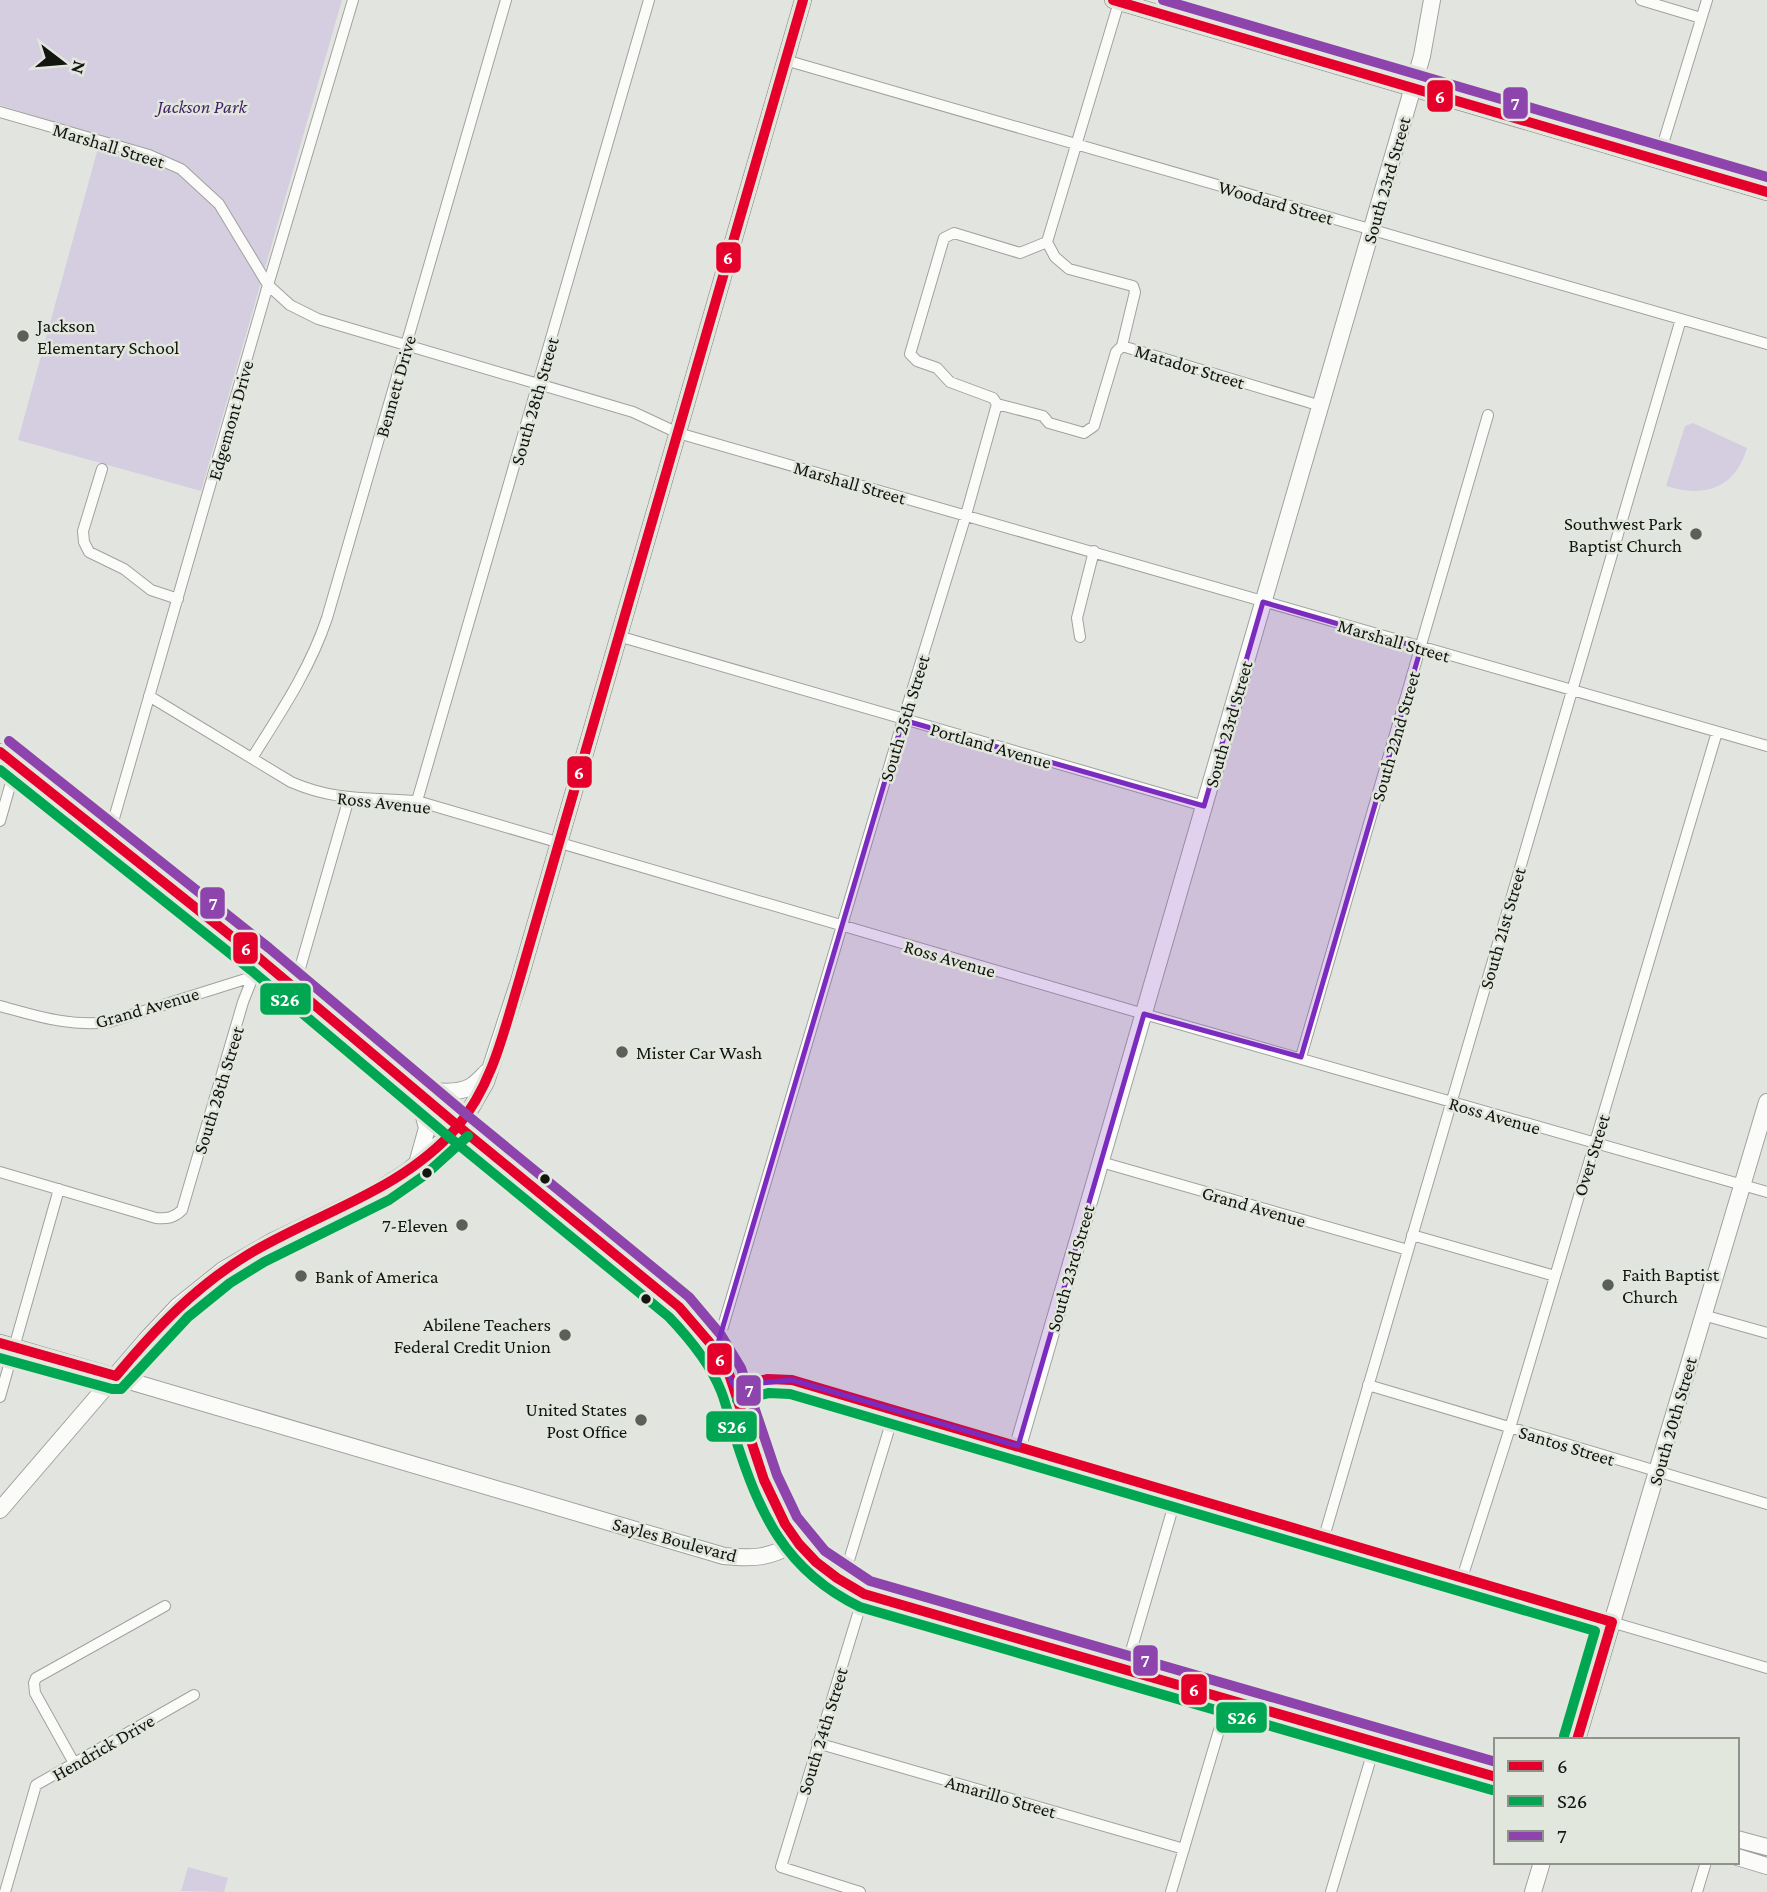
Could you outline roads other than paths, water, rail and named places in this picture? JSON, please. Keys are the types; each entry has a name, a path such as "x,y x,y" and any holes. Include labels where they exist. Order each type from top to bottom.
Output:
{"main road":[{"path":"0,1510 146,1339 178,1306 223,1270 271,1242 370,1195 417,1164 457,1126 486,1082 519,981 803,0"},
{"name":"South 23rd Street","path":"1018,1446 1413,88 1429,26 1432,0"},
{"path":"1116,1 1767,192"},
{"path":"0,752 260,959 457,1126 679,1307 701,1329 716,1350 734,1386 765,1488 779,1520 797,1543 842,1583 864,1594 1494,1776"},
{"path":"413,1089 461,1089 471,1086 491,1068"},
{"path":"413,1089 427,1128 417,1164"},
{"name":"South 20th Street","path":"1578,1738 1767,1102"},
{"name":"Sayles Boulevard","path":"7,1345 724,1556 750,1559 771,1556 797,1543"},
{"path":"1739,1840 1767,1847"},
{"path":"1739,1858 1767,1866"},
{"path":"1533,1892 1541,1864"}],"street":[{"name":"Edgemont Drive","path":"108,839 353,0"},
{"name":"Bennett Drive","path":"252,758 303,677 316,651 506,0"},
{"name":"South 28th Street","path":"417,801 649,0"},
{"path":"1641,0 1702,18"},
{"path":"1658,160 1707,0"},
{"path":"1116,1 1047,242 1055,257 1069,269 1133,286 1135,292 1122,346"},
{"name":"Woodard Street","path":"785,60 1767,344"},
{"name":"Marshall Street","path":"0,112 149,155 181,169 219,204 268,285 290,305 318,319 633,412 678,432 1767,746"},
{"path":"997,404 993,398 950,382 937,368 917,361 910,354 936,263 944,238 954,233 1020,253 1047,242"},
{"name":"South 21st Street","path":"1324,1537 1681,319"},
{"name":"Matador Street","path":"997,404 1043,416 1049,423 1084,433 1094,426 1115,352 1122,346 1321,406"},
{"name":"South 25th Street","path":"716,1350 966,516 997,404"},
{"name":"South 22nd Street","path":"1301,1057 1488,415"},
{"path":"102,469 83,531 89,552 124,569 151,590 178,599"},
{"path":"1080,637 1077,618 1094,551"},
{"name":"Portland Avenue","path":"618,636 1204,806"},
{"name":"Ross Avenue","path":"149,696 310,791 349,798 417,801 1144,1014 1301,1057 1451,1103 1767,1192"},
{"name":"Over Street","path":"1462,1578 1510,1428 1717,732"},
{"path":"0,821 16,765"},
{"path":"294,989 349,798"},
{"name":"South 28th Street","path":"59,1189 156,1218 173,1217 182,1210 252,977 260,959"},
{"name":"Grand Avenue","path":"0,1006 56,1021 92,1025 109,1023 252,977"},
{"name":"Grand Avenue","path":"1101,1162 1408,1250"},
{"path":"0,1172 59,1189 7,1345 0,1397"},
{"path":"1412,1235 1555,1276"},
{"path":"1703,1315 1767,1333"},
{"path":"734,1386 768,1379 792,1380 1767,1668"},
{"name":"Santos Street","path":"1368,1385 1767,1504"},
{"path":"842,1583 895,1410"},
{"path":"1126,1668 1177,1494"},
{"name":"South 24th Street","path":"860,1892 781,1867 864,1594"},
{"path":"74,1763 35,1693 36,1678 165,1606"},
{"name":"Hendrick Drive","path":"5,1892 36,1785 194,1695"},
{"path":"1171,1892 1228,1700"},
{"path":"1331,1892 1376,1741"},
{"name":"Amarillo Street","path":"817,1743 1184,1849"},
{"path":"1697,1892 1705,1864"}],"place":[{"name":"Jackson Elementary School","path":"23,336"},
{"name":"Southwest Park Baptist Church","path":"1696,534"},
{"name":"Mister Car Wash","path":"622,1052"},
{"name":"7-Eleven","path":"462,1225"},
{"name":"Bank of America","path":"301,1276"},
{"name":"Faith Baptist Church","path":"1608,1285"},
{"name":"Abilene Teachers Federal Credit Union","path":"565,1335"},
{"name":"United States Post Office","path":"641,1420"}],"park label":[{"name":"Jackson Park","path":"202,106"}]}
